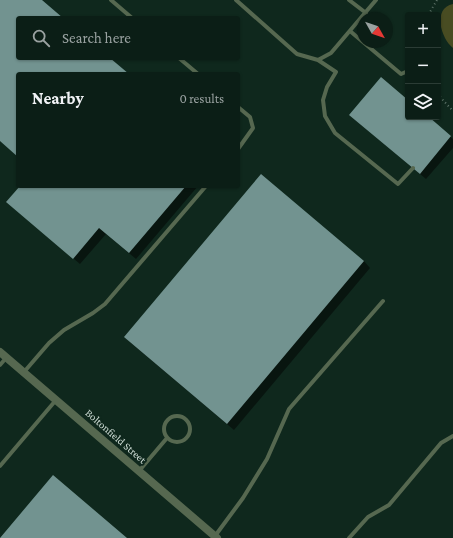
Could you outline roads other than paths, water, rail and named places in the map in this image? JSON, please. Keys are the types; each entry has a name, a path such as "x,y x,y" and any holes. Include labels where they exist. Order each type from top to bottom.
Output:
{"street":[{"name":"Boltonfield Street","path":"0,352 216,537"}],"lane":[{"path":"111,0 130,16"},
{"path":"236,0 297,54 318,60 336,72 327,87 323,100 324,116 334,133 398,184 413,168"},
{"path":"349,0 365,12"},
{"path":"367,12 376,0"},
{"path":"318,60 331,53 357,23"},
{"path":"350,31 357,37"},
{"path":"370,48 402,74 405,72"},
{"path":"182,60 196,72"},
{"path":"240,109 250,118 253,128 240,146"},
{"path":"24,372 49,343 64,330 105,304 204,188"},
{"path":"216,537 243,498 267,459 289,409 383,301"},
{"path":"0,365 7,357"},
{"path":"0,466 56,400"},
{"path":"178,416 189,422 191,431 190,435 184,442 174,443 167,438 164,434 164,425 170,418 178,416"},
{"path":"349,538 368,517 389,505 441,444 453,436"},
{"path":"139,471 167,438"}]}
